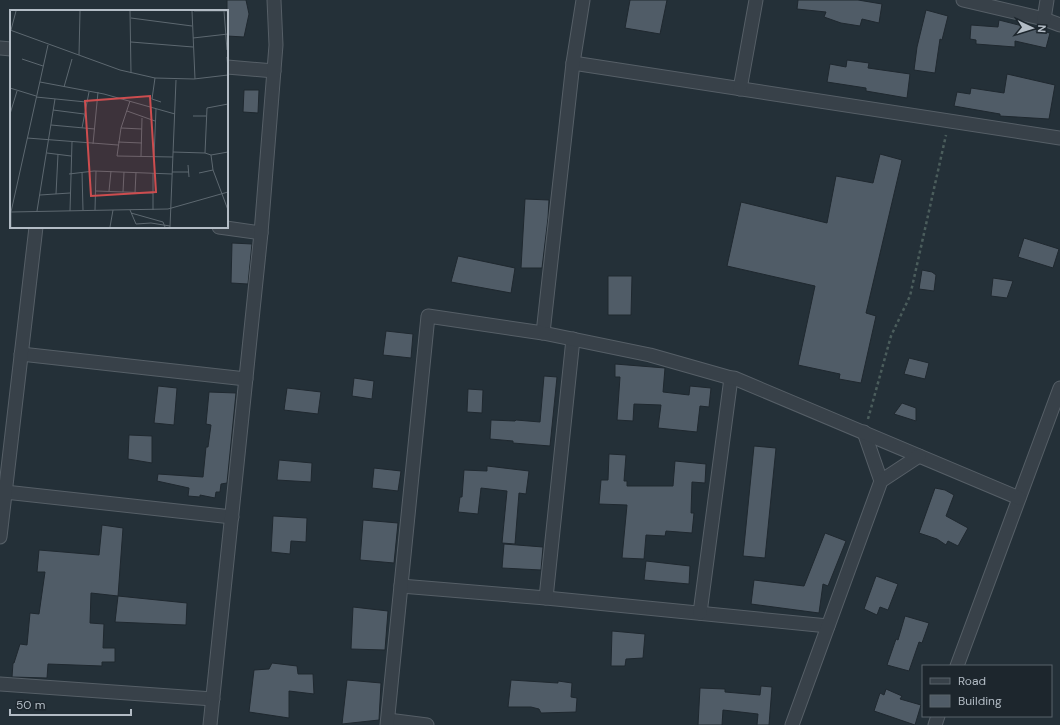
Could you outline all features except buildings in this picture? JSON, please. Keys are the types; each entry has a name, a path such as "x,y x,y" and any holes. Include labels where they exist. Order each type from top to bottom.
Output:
{"street":[{"path":"210,725 261,233 276,45 274,0"},
{"path":"543,333 573,62 583,0"},
{"path":"740,89 756,0"},
{"path":"963,0 1044,19 1060,25"},
{"path":"1044,19 1048,0"},
{"path":"0,48 10,49"},
{"path":"573,62 1060,138"},
{"path":"228,68 274,71"},
{"path":"0,537 36,228"},
{"path":"226,228 261,233"},
{"path":"427,725 388,723 428,316 543,333 573,339 650,356 734,378 1019,498"},
{"path":"546,598 573,339"},
{"path":"21,354 246,379"},
{"path":"700,613 731,378"},
{"path":"957,665 1060,388"},
{"path":"864,432 881,481"},
{"path":"792,725 881,481 918,456"},
{"path":"5,492 232,517"},
{"path":"401,586 546,598 828,626"},
{"path":"0,684 213,699"}],"path":[{"path":"864,432 891,336 910,296 949,121"}]}
